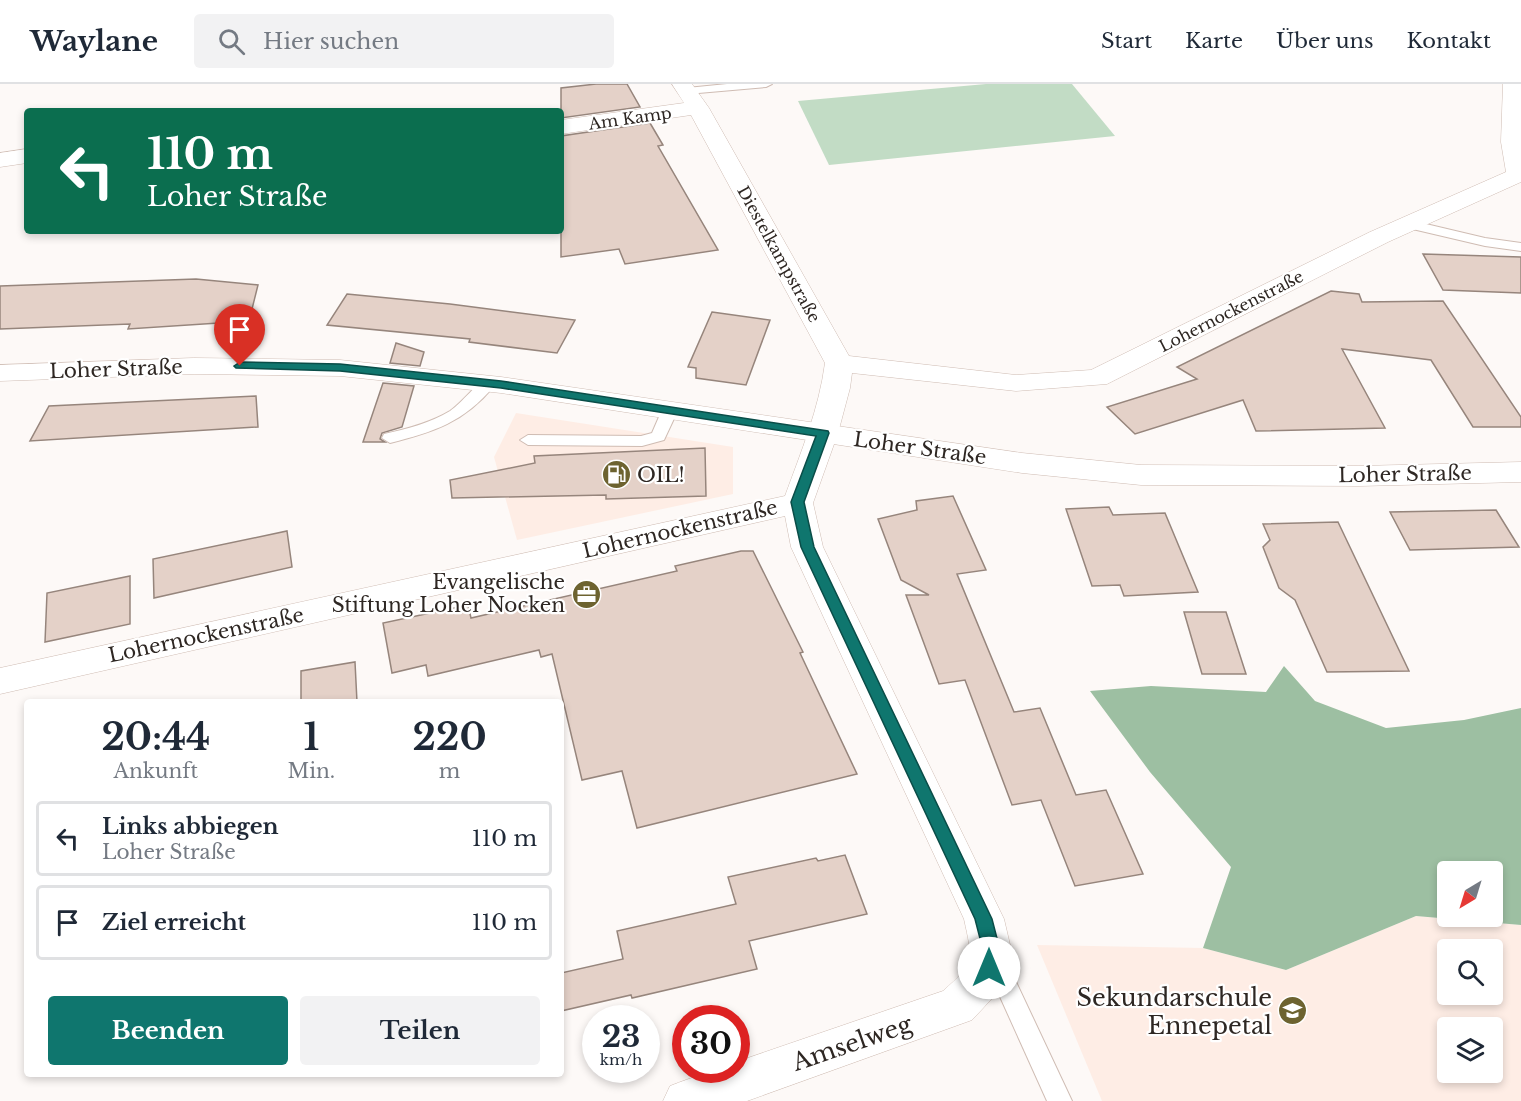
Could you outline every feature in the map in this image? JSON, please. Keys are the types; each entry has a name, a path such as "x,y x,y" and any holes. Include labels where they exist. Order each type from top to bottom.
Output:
{"street":[{"name":"Lohernockenstraße","path":"839,363 1016,383 1097,378 1409,224 1520,175 1512,142 1513,84"},
{"name":"Am Kamp","path":"564,126 689,95"},
{"name":"Diestelkampstraße","path":"689,95 839,363"},
{"path":"0,159 24,156"},
{"path":"798,502 823,433 836,388 839,363"},
{"name":"Loher Straße","path":"0,373 194,366 340,368 489,384 1022,463 1141,475 1359,476 1521,472"},
{"name":"Lohernockenstraße","path":"0,681 798,502"},
{"name":"Amselweg","path":"686,1101 957,1006 985,981 992,954 984,919 807,547 798,502"}],"lane":[{"path":"689,95 766,84"},
{"path":"1409,224 1485,242 1521,247"},
{"path":"390,438 413,433 446,421 474,402 489,384"},
{"path":"528,440 642,441 658,435 670,410"},
{"name":"Amselweg","path":"992,954 1060,1101"}],"shaded area":[{"name":"OIL!","path":"516,413 733,447 733,494 517,540 494,457"},
{"name":"Sekundarschule Ennepetal","path":"1416,916 1437,918 1437,927 1503,927 1503,923 1521,925 1521,1101 1102,1101 1037,945 1203,948 1286,970"}],"green space":[{"path":"986,84 1072,84 1115,136 829,165 798,101"},
{"path":"1284,666 1315,701 1386,728 1464,720 1521,708 1521,925 1503,923 1503,861 1437,861 1437,918 1416,916 1286,970 1203,948 1231,867 1150,772 1090,691 1151,686 1266,692"}],"building":[{"path":"596,84 627,84 640,107 564,118 564,108 561,108 561,88"},
{"path":"650,123 663,145 658,146 718,250 625,264 619,249 561,257 561,234 564,234 564,136"},
{"path":"1423,254 1521,257 1521,293 1443,290"},
{"path":"196,279 258,285 249,321 128,329 130,324 0,329 0,286"},
{"path":"1331,291 1359,294 1362,302 1443,301 1521,417 1521,427 1473,427 1431,360 1342,349 1385,428 1256,431 1243,400 1135,434 1107,407 1197,379 1177,367"},
{"path":"347,294 575,320 557,353 469,342 470,339 327,325"},
{"path":"712,312 770,320 746,385 696,378 696,368 688,367"},
{"path":"396,343 424,352 420,366 390,363"},
{"path":"383,383 414,386 402,427 382,433 380,439 385,442 363,442"},
{"path":"256,396 258,427 30,441 49,406"},
{"path":"705,448 706,496 606,499 606,495 452,498 450,480 535,463 534,456"},
{"path":"953,496 986,570 957,574 1014,712 1040,708 1076,795 1106,790 1143,874 1075,886 1041,800 1012,805 965,680 939,684 906,595 929,595 901,580 878,519 917,510 916,501"},
{"path":"1109,507 1113,515 1165,513 1198,592 1124,596 1120,585 1092,586 1066,509"},
{"path":"1496,510 1519,547 1410,550 1390,512"},
{"path":"1338,522 1409,671 1327,672 1295,600 1279,588 1263,547 1270,540 1263,524"},
{"path":"287,531 292,567 154,598 153,559"},
{"path":"741,551 753,551 803,652 800,653 857,774 637,828 622,771 582,780 552,654 541,657 539,650 428,676 426,665 392,673 383,623 468,605 471,618 677,571 675,566"},
{"path":"130,576 130,624 45,642 47,593"},
{"path":"1184,612 1226,612 1246,674 1202,674"},
{"path":"355,662 357,699 301,699 301,671"},
{"path":"845,855 867,914 749,941 757,969 632,998 631,995 564,1010 564,972 623,959 617,931 736,904 728,877 816,858 818,861"}],"place":[{"name":"OIL!","path":"616,475"},
{"name":"Evangelische Stiftung Loher Nocken","path":"586,594"},
{"name":"Sekundarschule Ennepetal","path":"1293,1011"}],"route":[{"path":"240,366 340,368 501,385 823,433 798,502 807,547 984,919 992,954 989,968"}]}
